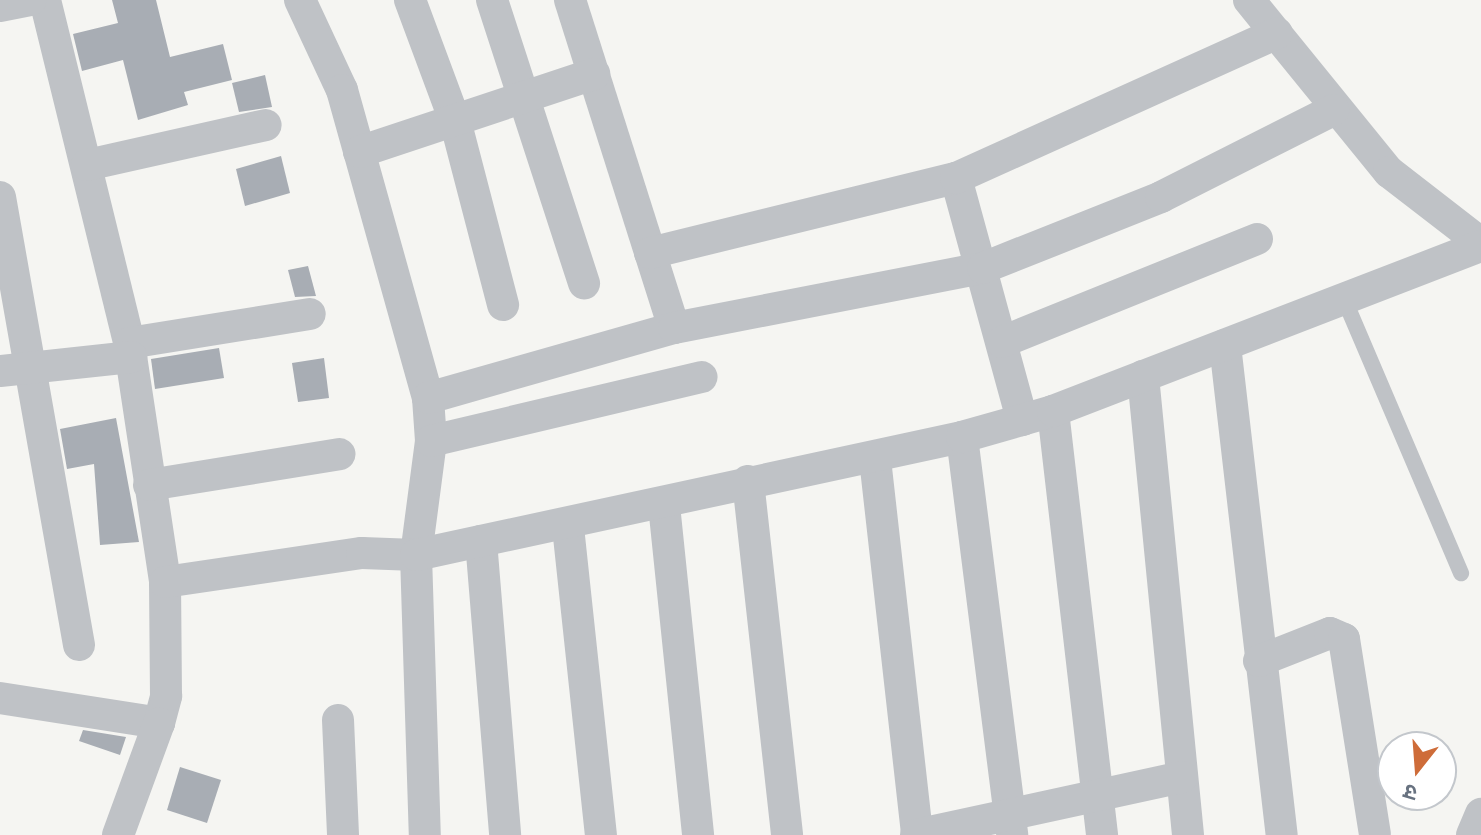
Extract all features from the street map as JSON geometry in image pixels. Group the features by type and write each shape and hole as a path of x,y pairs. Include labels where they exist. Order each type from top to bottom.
{"street":[{"path":"0,6 30,0"},
{"path":"45,0 130,350 165,582 166,696 118,835"},
{"path":"300,0 342,90 428,398 431,441 409,556 425,835"},
{"path":"410,0 456,124 503,305"},
{"path":"492,0 584,283"},
{"path":"570,0 674,328"},
{"path":"165,582 362,553 409,556 568,527 664,505 748,481 875,459 962,437 1053,411 1345,301 1481,244 1389,172 1333,110 1249,0"},
{"path":"650,253 956,178 1277,33"},
{"path":"359,152 526,102 594,74"},
{"path":"428,398 674,328 983,268 1161,197 1333,110"},
{"path":"87,165 266,125"},
{"path":"956,178 1022,420"},
{"path":"0,197 15,369 79,645"},
{"path":"1002,342 1257,239"},
{"path":"15,369 310,314"},
{"path":"1225,345 1249,509 1259,661 1282,835"},
{"path":"1143,376 1188,835"},
{"path":"431,441 702,377"},
{"path":"1053,411 1102,835"},
{"path":"962,437 1011,824"},
{"path":"149,485 340,454"},
{"path":"875,459 917,835 1011,824 1097,794 1182,777"},
{"path":"748,481 787,835"},
{"path":"664,505 698,835"},
{"path":"568,527 601,835"},
{"path":"481,541 505,835"},
{"path":"1259,661 1330,633 1344,639 1375,834"},
{"path":"0,698 159,723"},
{"path":"338,720 343,835"},
{"path":"1472,835 1481,814"}],"lane":[{"path":"1345,301 1461,573"}],"building":[{"path":"112,0 156,0 170,57 223,44 232,80 184,92 188,105 138,120 123,60 82,71 73,34 118,23"},
{"path":"265,75 272,107 239,112 232,83"},
{"path":"281,156 290,193 245,206 236,169"},
{"path":"308,266 316,296 295,297 288,270"},
{"path":"219,348 224,378 155,389 151,359"},
{"path":"324,358 329,398 298,402 292,363"},
{"path":"116,418 139,542 100,545 94,464 67,469 60,429"},
{"path":"83,730 126,737 120,755 79,741"},
{"path":"180,767 221,780 207,823 167,810"}]}
